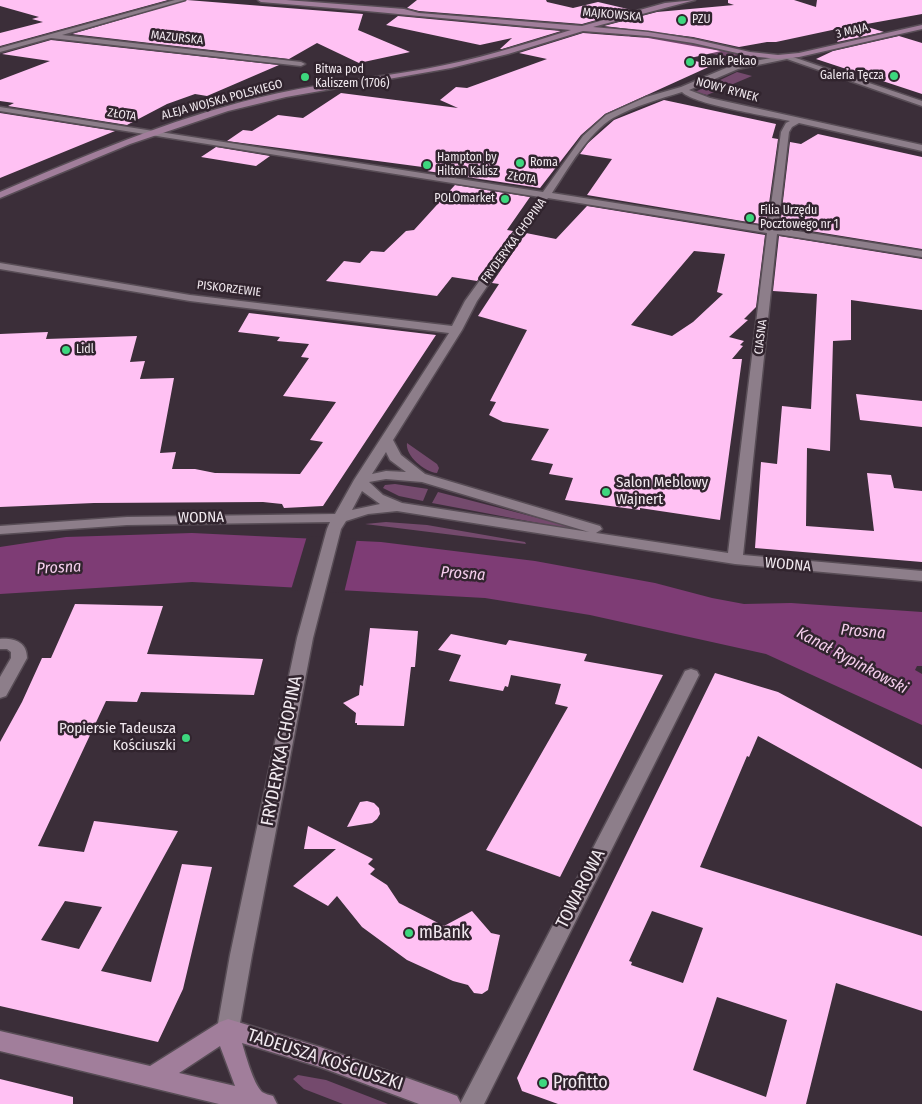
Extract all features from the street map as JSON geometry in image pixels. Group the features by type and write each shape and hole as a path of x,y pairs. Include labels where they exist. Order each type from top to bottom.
{"main road":[{"name":"MAJKOWSKA","path":"261,0 579,26 679,39 750,54 787,57"},
{"name":"ALEJA WOJSKA POLSKIEGO","path":"0,194 152,133 212,113 280,96 478,60 579,26 621,9 664,0"},
{"name":"ALEJA WOJSKA POLSKIEGO","path":"579,26 592,25 653,7 692,0"},
{"name":"MAJKOWSKA","path":"395,11 418,15 565,27 579,26"},
{"path":"620,16 619,19 622,22 636,28"},
{"name":"MAJKOWSKA","path":"592,25 636,28 701,38 787,57"},
{"name":"ALEJA WOJSKA POLSKIEGO","path":"0,185 137,130 191,112 293,87 452,60 490,51 565,27"},
{"name":"3 MAJA","path":"787,57 922,27"},
{"name":"TADEUSZA KOŚCIUSZKI","path":"228,1029 233,1054 241,1078 260,1103"},
{"name":"TADEUSZA KOŚCIUSZKI","path":"154,1077 228,1029 320,1056 449,1104"},
{"name":"TADEUSZA KOŚCIUSZKI","path":"0,1041 260,1103"}],"street":[{"path":"0,50 182,0"},
{"name":"MAZURSKA","path":"50,36 301,64"},
{"path":"750,54 754,59 752,64"},
{"path":"787,57 922,104"},
{"name":"NOWY RYNEK","path":"787,57 731,69 684,89 689,94 700,98 922,148"},
{"name":"FRYDERYKA CHOPINA","path":"228,1029 235,984 295,685 314,601 337,524 386,440 456,330 471,301 586,138 603,121 649,99 684,89"},
{"name":"ZŁOTA","path":"0,109 922,254"},
{"name":"CIASNA","path":"735,560 764,315 771,230 785,132 789,126 798,120"},
{"name":"PISKORZEWIE","path":"0,266 190,298 456,330"},
{"path":"386,440 395,457 411,471 423,478"},
{"path":"362,480 386,475 423,478"},
{"name":"WODNA","path":"423,478 654,546"},
{"name":"WODNA","path":"362,480 364,487 378,499 400,507 735,560 922,576"},
{"name":"WODNA","path":"0,530 69,522 138,519 337,524 367,510 400,507"},
{"path":"0,692 19,658 19,651 16,646 4,643"},
{"name":"TOWAROWA","path":"472,1104 691,675"}],"shaded area":[{"path":"611,32 686,42 739,55 726,60 722,59 726,57 633,35 629,37"},
{"path":"737,72 752,76 707,95 695,92"},
{"path":"407,443 437,464 439,468 437,473 427,470 412,458 407,448"},
{"path":"395,484 428,489 423,501 399,496 383,488 385,485"},
{"path":"438,492 573,527 576,529 432,503"},
{"path":"386,522 427,525 525,542 526,544 365,524"},
{"path":"298,1075 326,1080 388,1104 343,1104 304,1089 293,1079"}],"water":[{"path":"192,533 381,542 535,561 655,583 712,598 744,604 791,603 922,612 922,666 917,666 915,670 922,674 922,725 766,654 590,615 485,598 192,582 0,594 0,547 66,537"}],"pier":[{"path":"307,536 357,539 344,593 291,590"}],"building":[{"path":"0,0 168,0 0,46 0,33 43,22 32,19 39,17 0,6"},
{"path":"187,0 363,14 358,30 410,52 359,63 317,43 289,59 72,34"},
{"path":"417,0 546,0 547,2 573,8 598,2 632,10 582,24 419,11 407,8"},
{"path":"728,0 794,0 816,7 817,0 922,0 922,14 861,25 884,32 837,42 846,27 776,42 739,47 693,37 604,26 657,12 734,5 728,3"},
{"path":"398,16 561,31 500,49 512,38 480,45 386,25"},
{"path":"583,33 648,38 721,51 686,59 713,65 605,114 581,135 540,188 427,171 430,168 227,141 243,130 252,131 278,115 303,118 341,93 458,108 440,100 456,87 467,88 547,59 519,53"},
{"name":"Galeria Tęcza","path":"899,36 922,43 922,94 816,59 833,51"},
{"path":"51,40 279,65 207,96 195,94 167,104 127,125 8,106 14,103 0,101 0,80 50,61 2,54"},
{"path":"664,100 776,124 772,138 778,139 766,225 587,195 612,159 580,154 588,143 614,120"},
{"path":"0,113 115,131 0,178"},
{"path":"818,134 922,157 922,249 780,226 790,142 801,144"},
{"path":"216,147 270,156 256,166 201,157"},
{"path":"455,185 530,197 507,230 513,231 477,281 452,277 437,296 326,281 344,261 360,263 371,251 384,252 406,231 414,230"},
{"path":"587,206 765,235 756,307 744,319 748,320 729,337 744,341 740,345 743,346 732,359 742,359 720,520 640,508 640,510 565,500 573,478 549,474 553,464 531,460 549,429 503,422 489,415 496,402 490,401 527,330 478,316 499,284 492,283 526,233 556,239","holes":["694,251 725,254 717,292 723,294 693,322 672,336 631,325"]},
{"path":"779,236 922,259 922,310 851,300 851,340 833,341 830,451 807,448 806,526 874,531 867,473 891,475 894,488 922,491 922,562 755,548 761,462 777,464 782,406 811,409 817,294 773,291"},
{"path":"249,313 436,335 323,506 284,508 282,504 263,502 94,503 0,507 0,334 48,332 46,339 137,336 130,362 145,361 140,379 174,378 160,453 176,452 172,469 195,469 215,473 300,474 323,442 310,440 336,402 283,396 309,358 301,357 309,344 277,341 280,337 238,332"},
{"path":"856,394 922,401 922,427 860,420"},
{"path":"75,604 163,606 147,654 263,659 254,695 141,692 137,702 106,701 38,846 84,852 94,821 178,831 101,971 151,982 182,864 212,867 183,989 158,1042 0,1006 0,742 22,702 42,658 51,658","holes":["65,901 102,907 79,949 41,940"]},
{"path":"370,628 418,631 415,667 411,667 404,726 357,725 355,723 356,713 343,703 359,695 360,685 363,686"},
{"path":"451,634 506,645 509,640 587,654 584,661 663,675 560,877 486,850 568,707 555,704 561,684 511,675 508,687 505,686 503,691 449,681 461,655 438,650"},
{"path":"715,673 778,692 922,769 922,827 758,736 749,757 747,756 700,867 922,936 922,1011 836,983 806,1104 558,1104 522,1091 517,1078","holes":["652,911 703,928 683,983 631,965 632,962 629,961","717,997 787,1020 766,1097 693,1070"]},
{"path":"360,802 374,803 379,808 380,814 377,819 372,823 347,827"},
{"path":"308,826 373,859 368,864 375,869 370,874 387,885 399,903 444,926 472,911 491,933 500,935 488,990 482,994 474,993 468,985 453,981 407,960 362,927 337,896 328,906 293,886 336,849 304,849"},
{"path":"0,1079 73,1097 73,1104 0,1104"}],"place":[{"name":"PZU","path":"682,20"},
{"name":"Bank Pekao","path":"690,62"},
{"name":"Galeria Tęcza","path":"894,76"},
{"name":"Bitwa pod Kaliszem (1706)","path":"305,77"},
{"name":"Roma","path":"520,163"},
{"name":"Hampton by Hilton Kalisz","path":"427,165"},
{"name":"POLOmarket","path":"505,199"},
{"name":"Filia Urzędu Pocztowego nr 1","path":"750,218"},
{"name":"Lidl","path":"66,350"},
{"name":"Salon Meblowy Wajnert","path":"606,492"},
{"name":"Popiersie Tadeusza Kościuszki","path":"186,738"},
{"name":"mBank","path":"409,933"},
{"name":"Profitto","path":"543,1083"}],"water label":[{"name":"Prosna","path":"59,568"},
{"name":"Prosna","path":"463,574"},
{"name":"Prosna","path":"863,632"},
{"name":"Kanał Rypinkowski","path":"852,661"}]}
